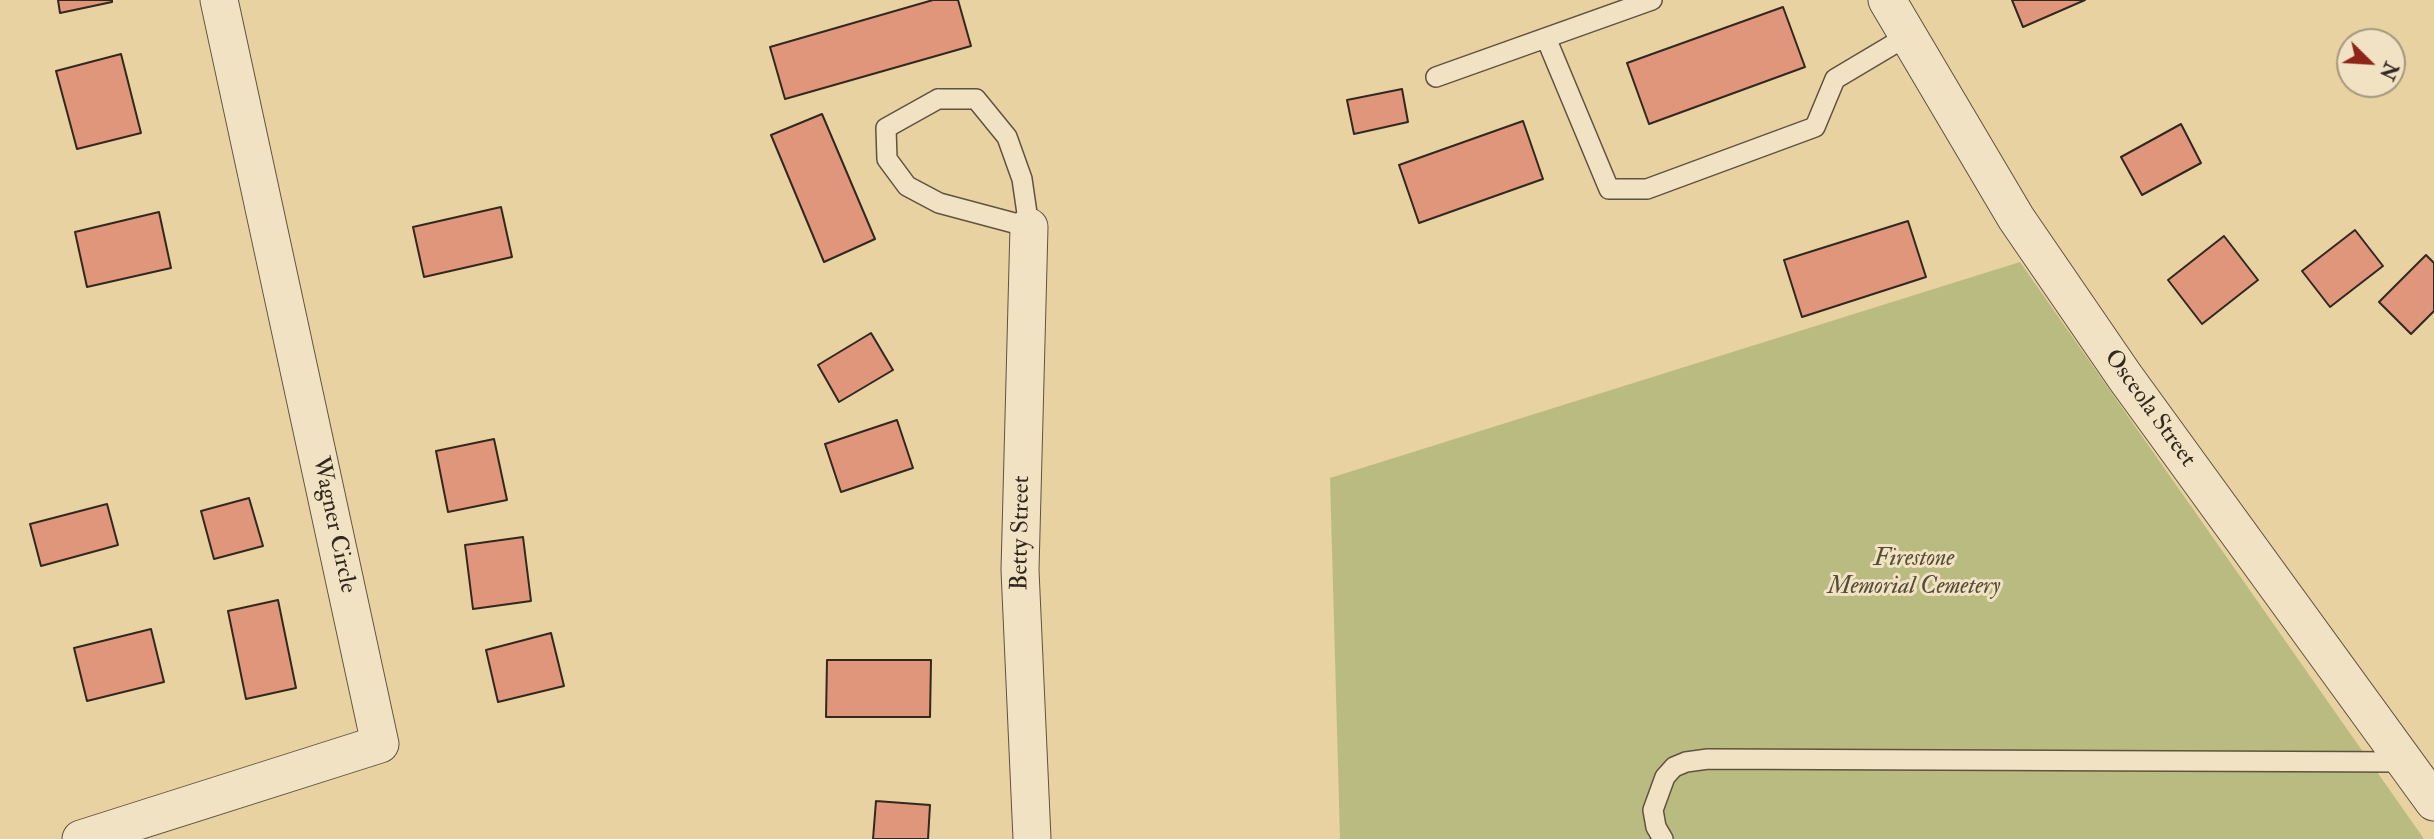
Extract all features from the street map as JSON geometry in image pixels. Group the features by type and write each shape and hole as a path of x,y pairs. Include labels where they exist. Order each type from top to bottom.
{"street":[{"name":"Wagner Circle","path":"81,839 380,744 219,0"},
{"name":"Osceola Street","path":"1888,0 2016,218 2125,377 2434,802"},
{"name":"Betty Street","path":"1029,227 1020,570 1032,839"}],"lane":[{"path":"1436,77 1651,0"},
{"path":"1546,38 1609,189 1647,189 1815,127 1835,79 1909,35"},
{"path":"939,99 976,99 1007,137 1022,179 1029,227 939,203 907,186 887,159 886,128 939,99"},
{"path":"1663,839 1656,827 1653,810 1665,777 1674,767 1708,758 2404,762"}],"green space":[{"name":"Firestone Memorial Cemetery","path":"2020,262 2424,839 1340,839 1330,478"}],"building":[{"path":"58,0 112,0 112,2 60,13"},
{"path":"933,0 958,0 971,46 785,99 770,47"},
{"path":"2012,0 2085,0 2023,27"},
{"path":"1783,7 1805,67 1649,124 1627,63"},
{"path":"121,54 141,133 77,149 56,71"},
{"path":"1402,89 1408,122 1354,134 1347,100"},
{"path":"822,114 875,239 824,262 771,135"},
{"path":"1523,121 1543,179 1419,223 1399,165"},
{"path":"2181,124 2201,163 2142,195 2121,157"},
{"path":"501,207 512,257 424,277 413,227"},
{"path":"159,212 171,268 87,287 75,232"},
{"path":"1908,221 1926,277 1802,317 1784,260"},
{"path":"2355,230 2383,266 2330,307 2302,271"},
{"path":"2224,236 2258,280 2202,324 2168,280"},
{"path":"2426,255 2434,263 2434,311 2411,334 2379,302"},
{"path":"871,333 893,370 839,402 818,365"},
{"path":"897,420 913,468 841,492 825,444"},
{"path":"494,439 507,500 448,512 436,451"},
{"path":"249,498 263,546 214,559 201,511"},
{"path":"107,504 118,545 41,566 30,524"},
{"path":"523,537 531,601 473,609 465,545"},
{"path":"278,600 296,688 246,699 228,611"},
{"path":"151,629 164,682 87,701 74,648"},
{"path":"551,633 564,686 498,702 486,650"},
{"path":"827,660 931,660 930,717 826,717"},
{"path":"876,801 930,805 928,839 873,839"}]}
